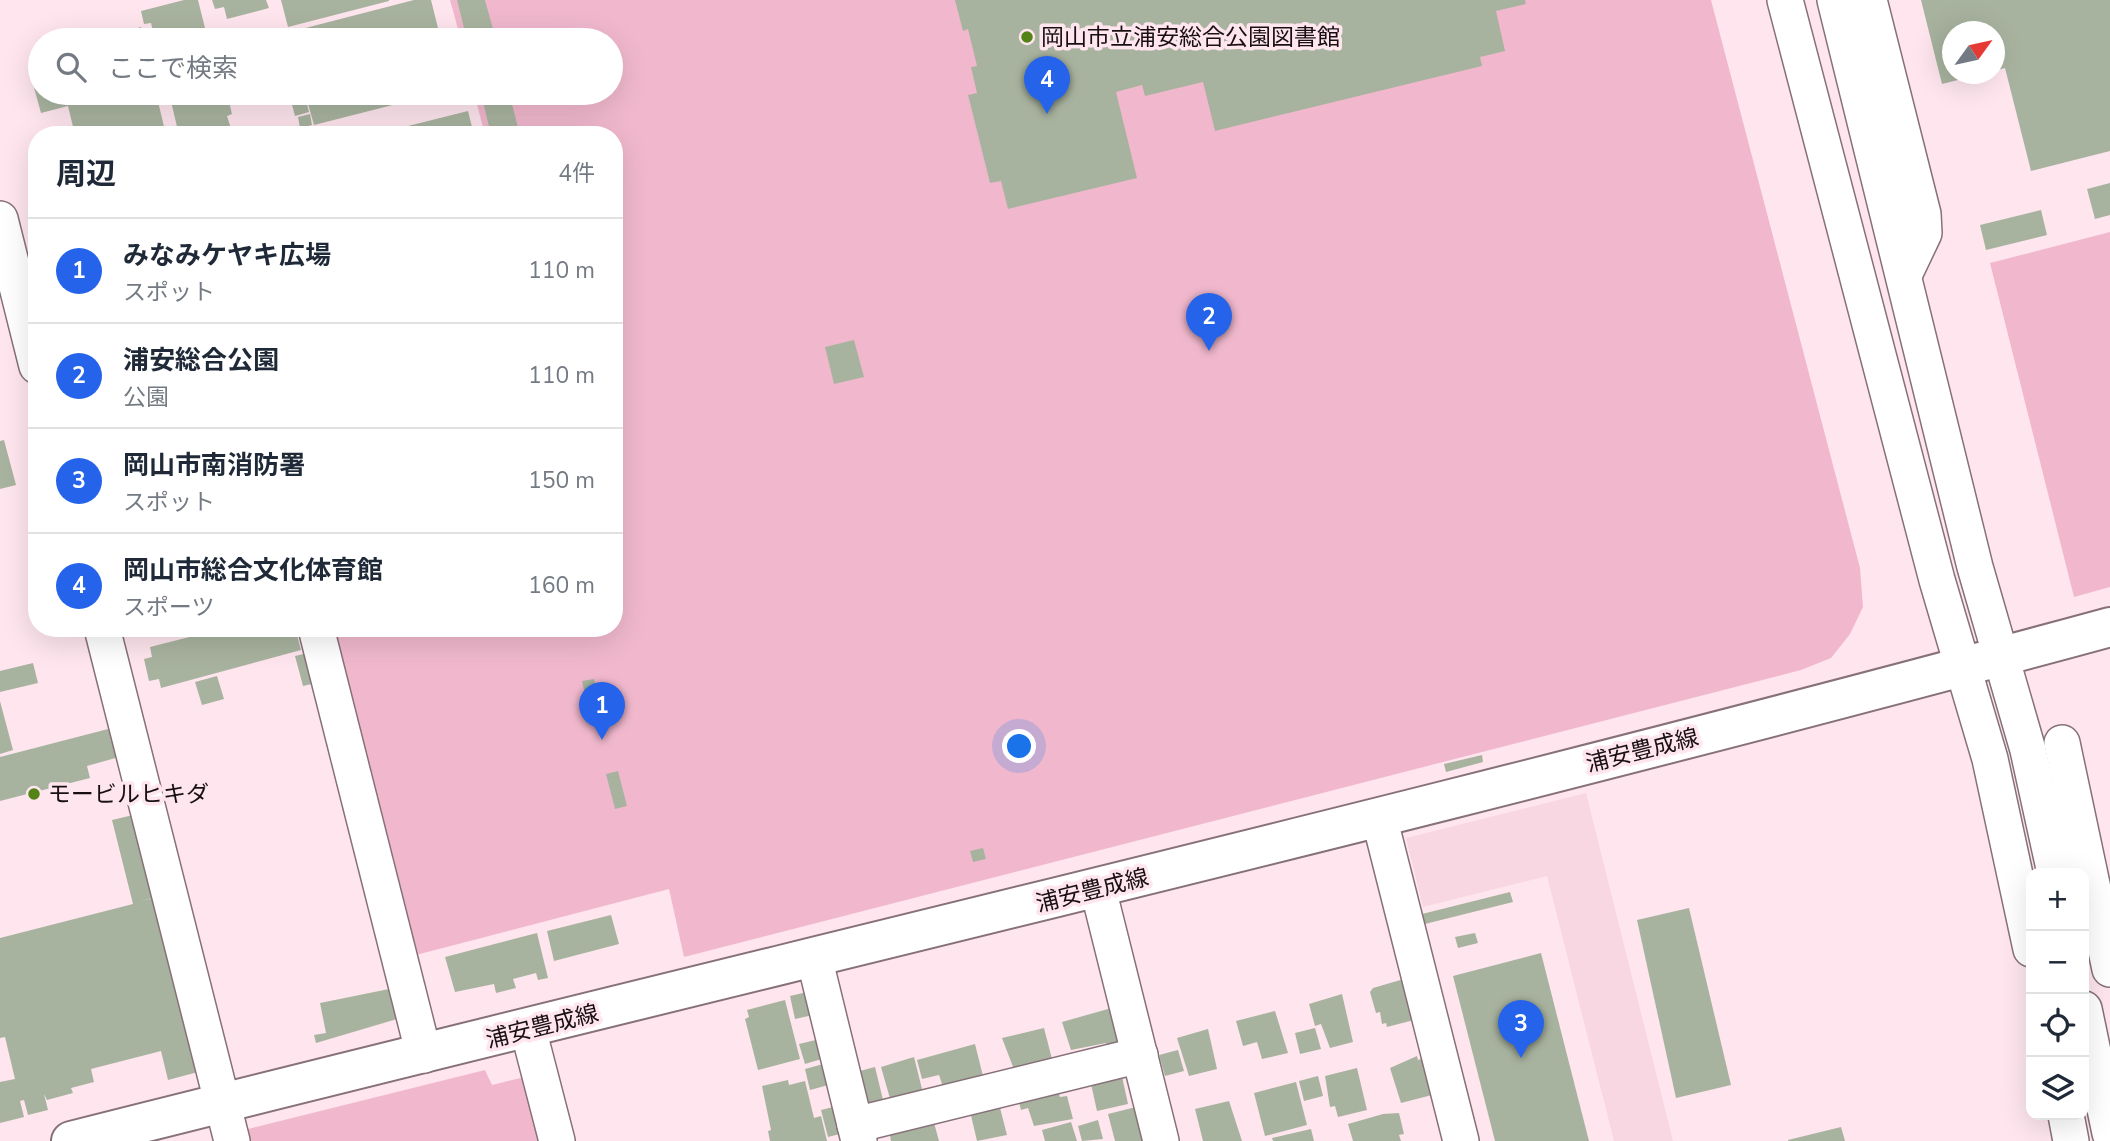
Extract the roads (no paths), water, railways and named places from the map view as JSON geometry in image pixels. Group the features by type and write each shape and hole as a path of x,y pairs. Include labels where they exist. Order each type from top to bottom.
{"main road":[{"name":"浦安豊成線","path":"71,1141 1098,889 1963,668 2110,627"}],"street":[{"path":"1785,0 1963,668 1990,759 2027,931"},
{"path":"1835,0 1975,567 2028,750 2063,857 2110,969"},
{"path":"1869,0 1923,214 1924,233 1904,275"},
{"path":"0,219 28,330"},
{"path":"104,637 220,1103 232,1141"},
{"path":"318,637 424,1055"},
{"path":"2062,743 2063,857"},
{"path":"1379,817 1461,1141"},
{"path":"1098,889 1161,1141"},
{"path":"814,957 857,1133 1140,1055"},
{"path":"528,1030 557,1141"},
{"path":"2089,1033 2110,1133"},
{"path":"2067,1120 2071,1141"}],"place":[{"name":"岡山市立浦安総合公園図書館","path":"1027,37"},
{"name":"岡山市総合文化体育館","path":"1047,114"},
{"name":"浦安総合公園","path":"1209,351"},
{"name":"みなみケヤキ広場","path":"602,740"},
{"name":"モービルヒキダ","path":"34,794"},
{"name":"岡山市南消防署","path":"1521,1058"}]}
